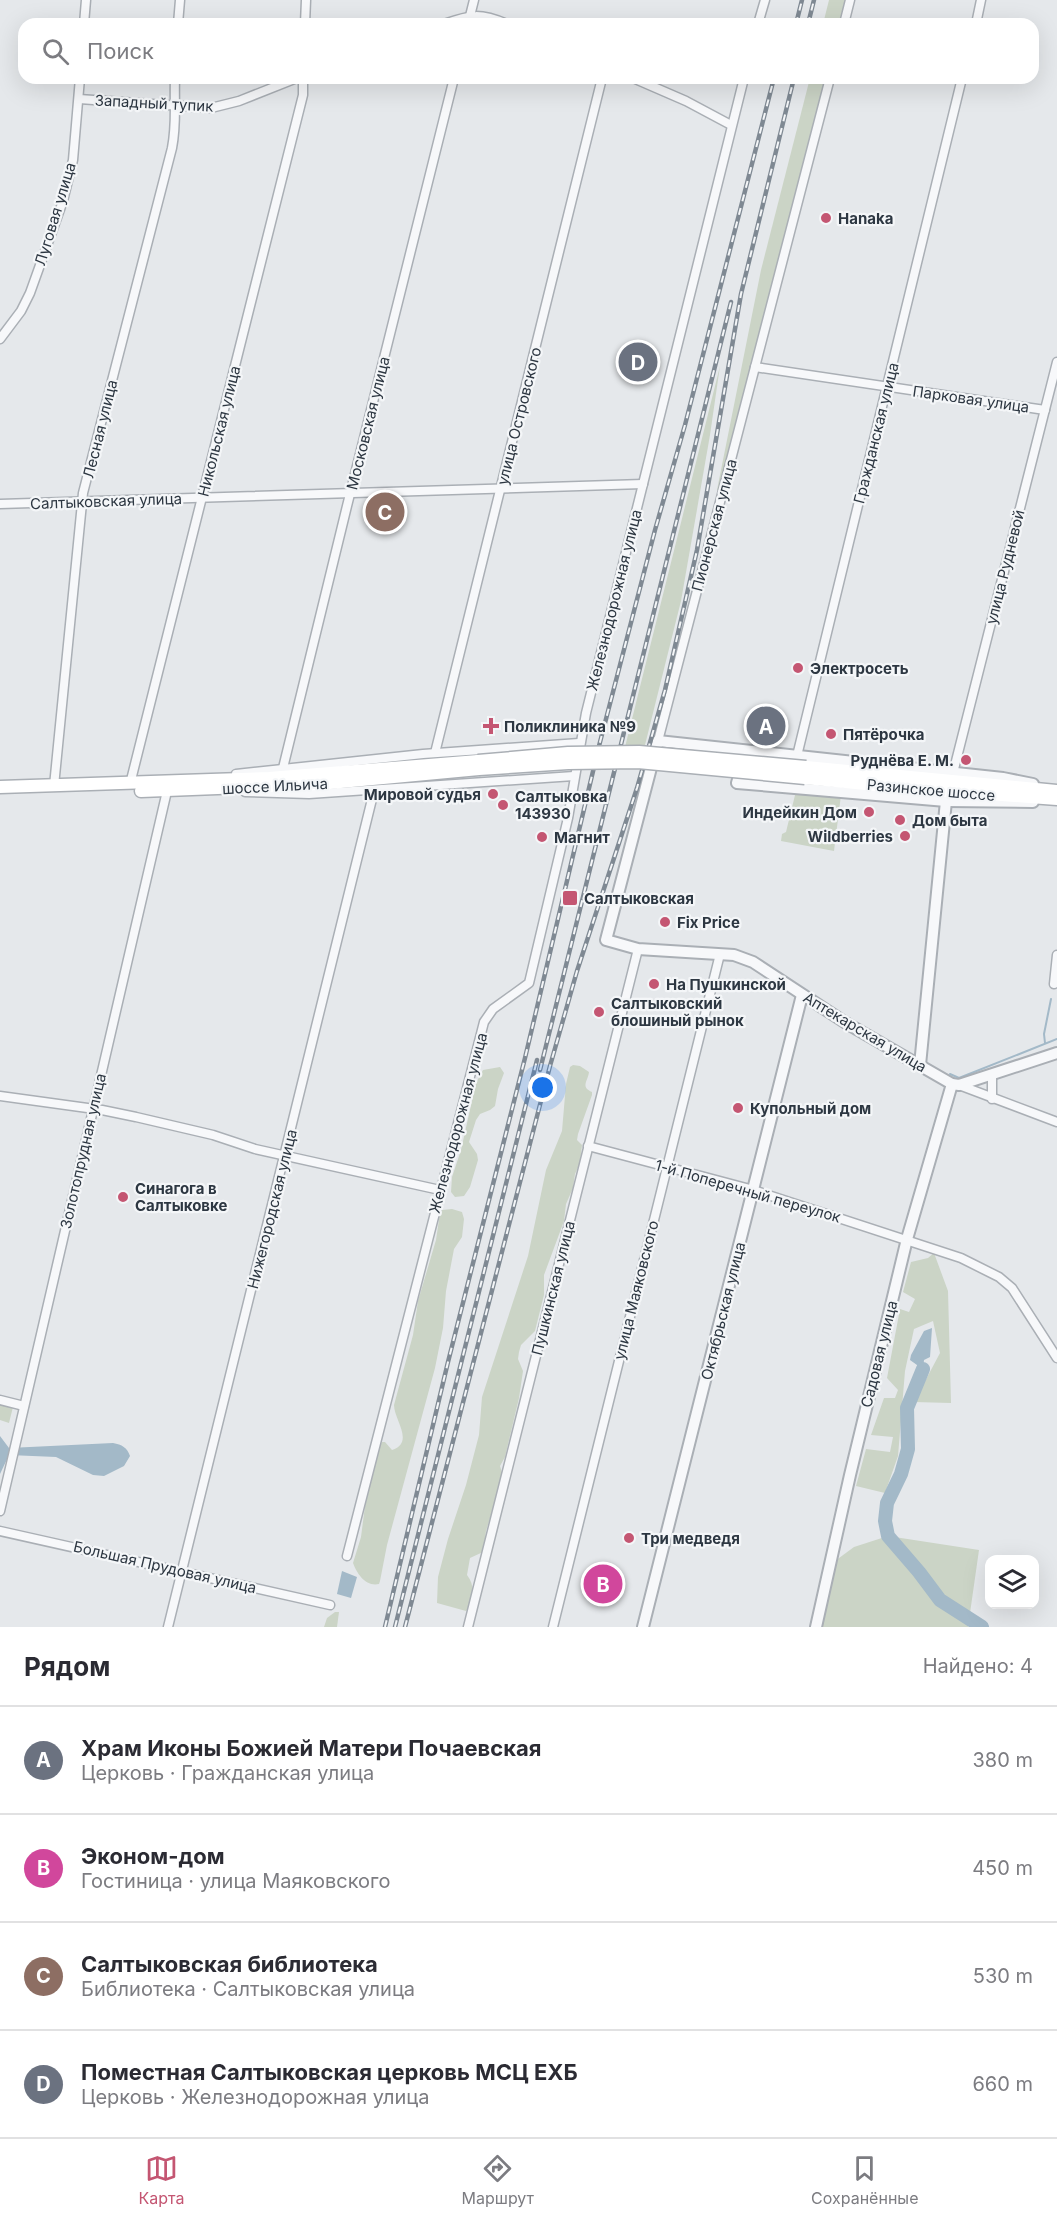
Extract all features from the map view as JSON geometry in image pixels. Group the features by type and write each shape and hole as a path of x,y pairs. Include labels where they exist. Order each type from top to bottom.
{"main road":[{"name":"Разинское шоссе","path":"478,765 638,762 805,772 917,789 1057,795"},
{"name":"шоссе Ильича","path":"71,786 114,791 167,791 186,784 207,789 319,784 478,765"},
{"name":"шоссе Ильича","path":"0,787 186,784 478,765"}],"street":[{"path":"84,18 86,0"},
{"path":"178,18 180,0"},
{"path":"305,18 306,0"},
{"path":"470,18 474,0"},
{"path":"760,18 765,0"},
{"path":"846,18 850,0"},
{"path":"977,18 981,0"},
{"name":"Луговая улица","path":"0,339 21,311 30,293 63,201 73,160 80,84"},
{"name":"Лесная улица","path":"54,786 82,501 172,148 176,122 175,84"},
{"name":"Западный тупик","path":"79,99 204,108 218,107 281,84"},
{"name":"Никольская улица","path":"130,784 303,95 303,84"},
{"name":"Московская улица","path":"284,768 452,84"},
{"name":"улица Островского","path":"435,753 601,84"},
{"path":"647,84 686,101 731,125"},
{"name":"Железнодорожная улица","path":"347,1556 484,1022 493,1009 529,983 568,818 579,742 742,84"},
{"name":"Пионерская улица","path":"638,949 606,940 828,84"},
{"name":"Гражданская улица","path":"790,788 961,84"},
{"name":"улица Рудневой","path":"953,773 1057,362"},
{"name":"Парковая улица","path":"755,367 1045,410"},
{"name":"Салтыковская улица","path":"0,504 643,484"},
{"path":"658,741 1003,778 1029,783 1057,795"},
{"path":"186,784 284,768 579,742"},
{"path":"538,745 550,751 554,759 550,772 541,778"},
{"path":"654,758 678,757 713,747"},
{"path":"746,751 737,783 946,801 1027,802 1057,795"},
{"path":"207,789 297,794 374,791 574,776"},
{"name":"Золотопрудная улица","path":"0,1511 167,791"},
{"name":"Нижегородская улица","path":"168,1627 286,1156 374,791"},
{"path":"920,1065 946,801"},
{"name":"Аптекарская улица","path":"638,949 734,955 753,962 846,1023 956,1085 1057,1122"},
{"name":"Пушкинская улица","path":"472,1626 638,949"},
{"name":"улица Маяковского","path":"553,1627 720,954"},
{"path":"1054,984 1057,956"},
{"name":"Октябрьская улица","path":"643,1627 802,995"},
{"path":"956,1085 1057,1053"},
{"path":"992,1074 992,1099"},
{"name":"Садовая улица","path":"816,1627 849,1475 907,1239 956,1085"},
{"path":"0,1096 93,1109 213,1135 286,1156 440,1190"},
{"name":"1-й Поперечный переулок","path":"588,1146 753,1190 961,1258 999,1277 1012,1288 1057,1358"},
{"path":"0,1400 24,1406"},
{"name":"Большая Прудовая улица","path":"0,1531 330,1605"}],"green space":[{"path":"829,0 845,0 840,18 824,18"},
{"path":"808,84 823,84 720,491 717,490 761,270"},
{"path":"720,366 681,601 645,745 625,747"},
{"path":"796,791 841,795 834,851 781,841 782,834 786,832"},
{"path":"580,1066 589,1072 586,1088 592,1092 578,1134 577,1140 582,1145 580,1163 566,1204 564,1221 544,1275 544,1295 535,1331 521,1345 519,1352 518,1359 523,1371 519,1398 505,1457 500,1466 503,1476 486,1531 483,1552 470,1558 467,1575 472,1586 472,1594 470,1607 466,1611 437,1603 438,1577 479,1435 482,1397 528,1256 546,1170 562,1131 566,1084 570,1067"},
{"path":"500,1067 504,1073 495,1106 480,1114 469,1142 478,1160 470,1187 464,1196 455,1197 451,1192 452,1177 461,1150 476,1083 483,1070"},
{"path":"452,1209 462,1212 464,1219 462,1237 454,1249 435,1368 387,1545 380,1581 379,1584 370,1584 360,1575 353,1563 361,1537 365,1506 382,1442 385,1442 392,1450 402,1442 402,1430 394,1405 413,1335 418,1301 436,1240 440,1213 442,1210"},
{"path":"934,1253 948,1291 951,1403 914,1402 940,1353 933,1321 914,1329 905,1371 898,1456 885,1493 856,1486 866,1449 890,1452 893,1437 871,1435 884,1398 895,1398 898,1390 887,1378 900,1309 909,1312 915,1299 903,1292 911,1262 928,1258"},
{"path":"0,1404 13,1407 9,1423 0,1420"},
{"path":"888,1536 979,1550 968,1627 820,1627 835,1561 854,1547"},
{"path":"339,1612 337,1627 324,1627 327,1618"}],"water":[{"path":"932,1328 930,1357 924,1360 923,1369 917,1371 917,1365 910,1360 911,1355 924,1331"},
{"path":"0,1436 9,1448 113,1443 124,1447 130,1456 124,1466 104,1476 93,1475 56,1457 9,1455 0,1474"},
{"path":"342,1571 357,1577 351,1598 337,1594"}],"waterway":[{"path":"1045,1043 1044,1034 1051,999"},
{"path":"950,1074 959,1078 1057,1039"},
{"path":"923,1369 907,1408 908,1449 901,1474 887,1503 885,1521 888,1536 940,1600 982,1627"}],"railway":[{"path":"798,18 802,0"},
{"path":"810,18 814,0"},
{"path":"385,1627 599,746 655,530 685,425 772,84"},
{"path":"405,1627 550,1066 577,971 637,788 665,690 697,550 741,294 793,84"},
{"path":"540,1070 731,302"},
{"path":"395,1627 537,1060"}],"place":[{"name":"Hanaka","path":"826,218"},
{"name":"Поместная Салтыковская церковь МСЦ ЕХБ","path":"638,362"},
{"name":"Салтыковская библиотека","path":"385,512"},
{"name":"Электросеть","path":"798,668"},
{"name":"Поликлиника №9","path":"491,726"},
{"name":"Храм Иконы Божией Матери Почаевская","path":"766,726"},
{"name":"Пятёрочка","path":"831,734"},
{"name":"Руднёва Е. М.","path":"966,760"},
{"name":"Мировой судья","path":"493,794"},
{"name":"Салтыковка 143930","path":"503,805"},
{"name":"Индейкин Дом","path":"869,812"},
{"name":"Дом быта","path":"900,820"},
{"name":"Wildberries","path":"905,836"},
{"name":"Магнит","path":"542,837"},
{"name":"Салтыковская","path":"570,898"},
{"name":"Fix Price","path":"665,922"},
{"name":"На Пушкинской","path":"654,984"},
{"name":"Салтыковский блошиный рынок","path":"599,1012"},
{"name":"Купольный дом","path":"738,1108"},
{"name":"Синагога в Салтыковке","path":"123,1197"},
{"name":"Три медведя","path":"629,1538"},
{"name":"Эконом-дом","path":"603,1584"}]}
